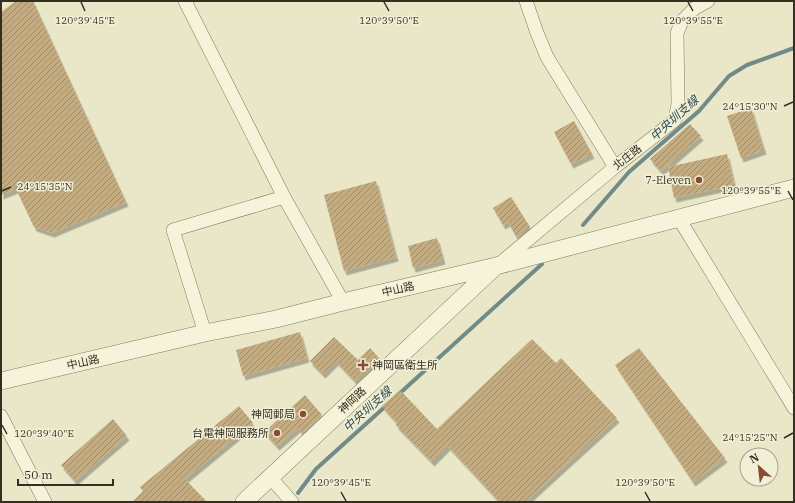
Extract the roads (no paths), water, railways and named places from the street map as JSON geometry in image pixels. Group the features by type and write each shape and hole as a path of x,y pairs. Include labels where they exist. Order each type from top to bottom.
{"street":[{"path":"185,1 284,197 343,302"},
{"path":"526,1 546,57 615,167"},
{"name":"北庄路","path":"496,266 615,167 675,120 678,104 677,33 682,21 695,8 708,1"},
{"name":"中山路","path":"1,381 205,333 276,319 496,266 794,188"},
{"path":"205,333 173,230 284,197"},
{"path":"678,218 794,408"},
{"name":"神岡路","path":"244,502 270,476 496,266"},
{"path":"1,416 45,502"},
{"path":"270,476 292,502"}],"waterway":[{"name":"中央圳支線","path":"583,225 629,172 699,111 729,76 747,65 794,48"},
{"name":"中央圳支線","path":"399,394 542,264"},
{"name":"中央圳支線","path":"298,493 316,469 388,404"}],"place":[{"name":"7-Eleven","path":"699,180"},
{"name":"神岡區衛生所","path":"363,365"},
{"name":"神岡郵局","path":"303,414"},
{"name":"台電神岡服務所","path":"277,433"}]}
